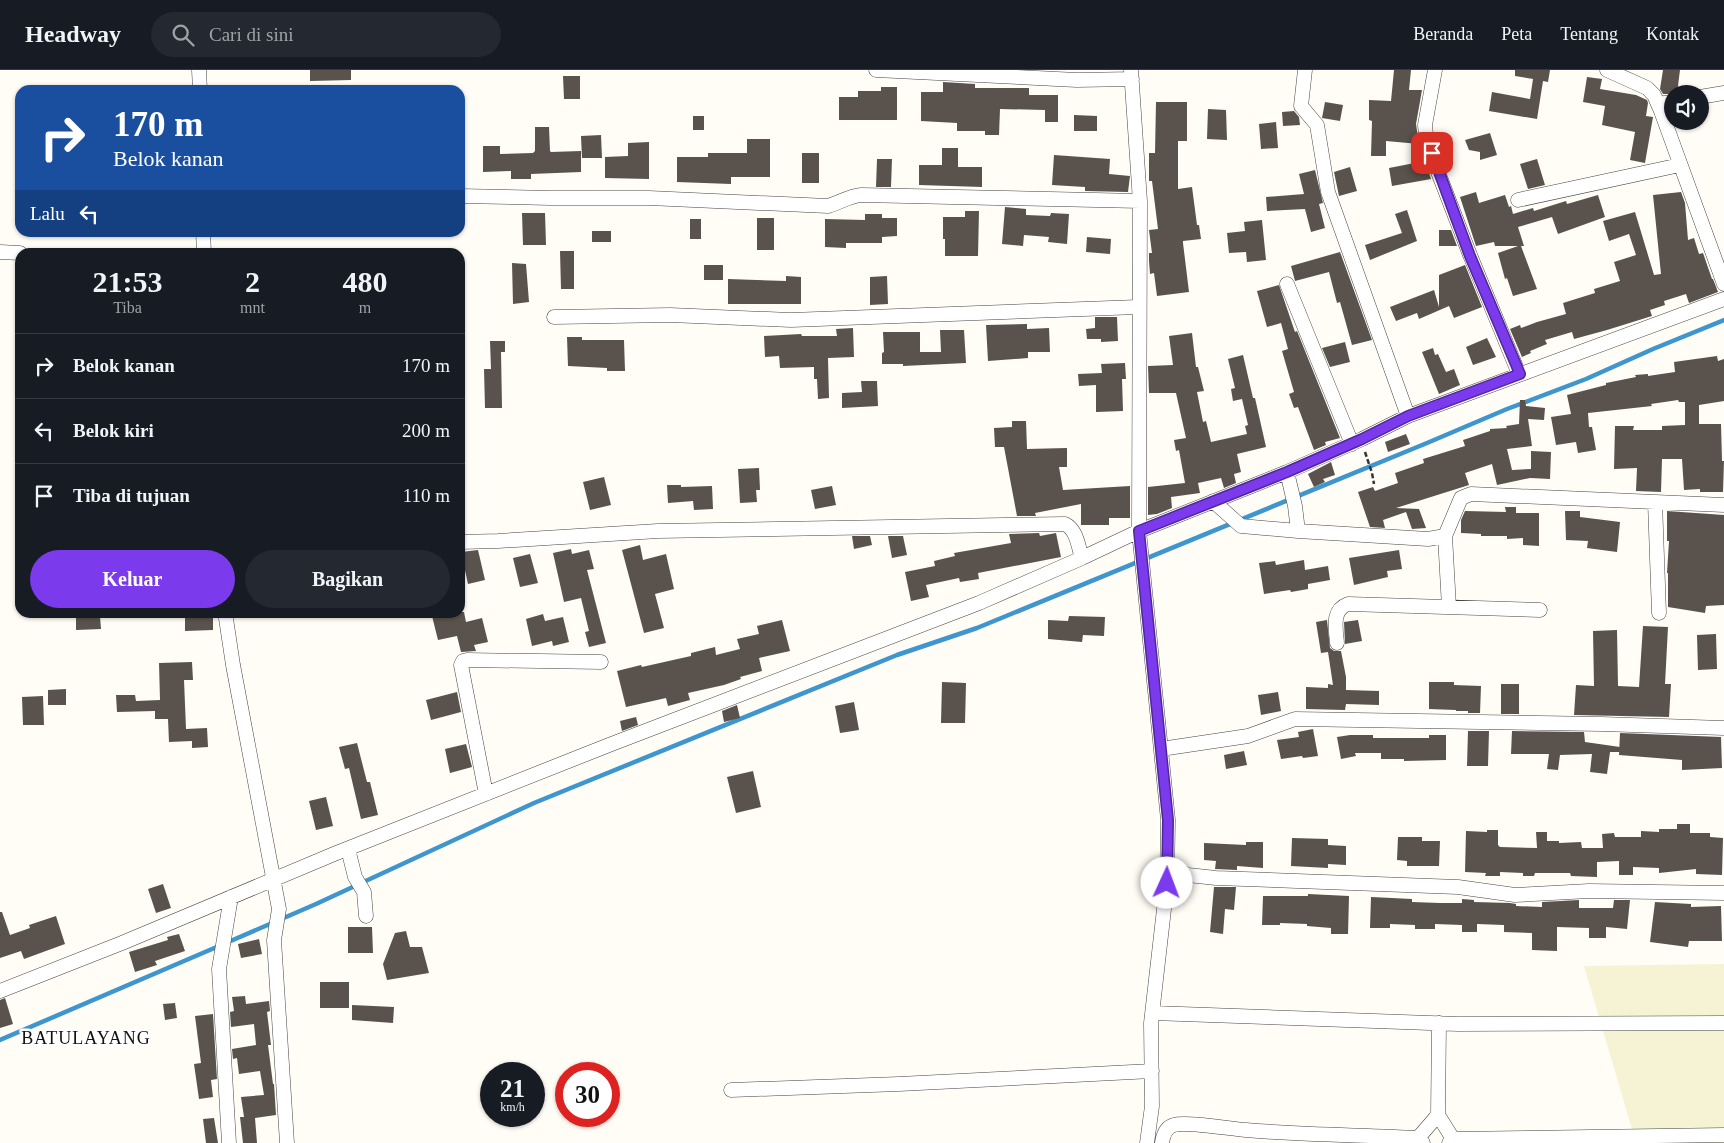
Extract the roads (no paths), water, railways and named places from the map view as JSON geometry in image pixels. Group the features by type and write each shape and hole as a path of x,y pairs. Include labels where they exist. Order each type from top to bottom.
{"street":[{"path":"199,70 200,85"},
{"path":"876,70 1077,80 1131,75 1140,200 1138,307 1139,531 1168,820 1168,866 1151,1023 1152,1106 1147,1143"},
{"path":"1305,70 1301,106 1317,125 1328,192 1408,416"},
{"path":"1435,70 1425,125 1426,135 1470,256 1520,374"},
{"path":"1607,70 1647,88 1654,95 1724,284"},
{"path":"1709,96 1724,93"},
{"path":"1658,104 1664,103"},
{"path":"1518,200 1680,165"},
{"path":"465,196 649,198 828,206 861,195 1140,200"},
{"path":"0,252 15,253"},
{"path":"1288,284 1352,444"},
{"path":"0,991 486,794 716,703 979,603 1139,531 1352,444 1408,416 1724,299"},
{"path":"554,317 670,314 791,320 1138,307"},
{"path":"1287,472 1298,532"},
{"path":"1449,607 1445,536 1461,498 1471,494 1724,505"},
{"path":"1213,501 1236,522 1298,532 1428,539 1445,536"},
{"path":"1655,502 1659,613"},
{"path":"465,542 658,532 1065,524 1071,527 1074,532 1082,558"},
{"path":"1337,644 1336,615 1345,605 1540,610"},
{"path":"226,618 279,909 274,940 287,1143"},
{"path":"486,794 461,665 463,661 601,662"},
{"path":"1161,749 1248,736 1295,719 1724,728"},
{"path":"348,849 355,877 364,892 366,916"},
{"path":"1168,866 1188,876 1458,887 1515,895 1589,892 1724,893"},
{"path":"229,1143 219,969 231,897"},
{"path":"1153,1013 1439,1023 1724,1023"},
{"path":"1439,1023 1438,1115 1451,1141 1724,1135"},
{"path":"731,1090 899,1084 1152,1071"},
{"path":"1162,1143 1169,1127 1174,1124 1420,1140 1438,1115"}],"waterway":[{"path":"226,943 316,904 534,803 897,655 977,628 1507,409 1586,379 1724,320"},
{"path":"0,1040 219,946"}],"district":[{"name":"BATULAYANG","path":"86,1038"}]}
